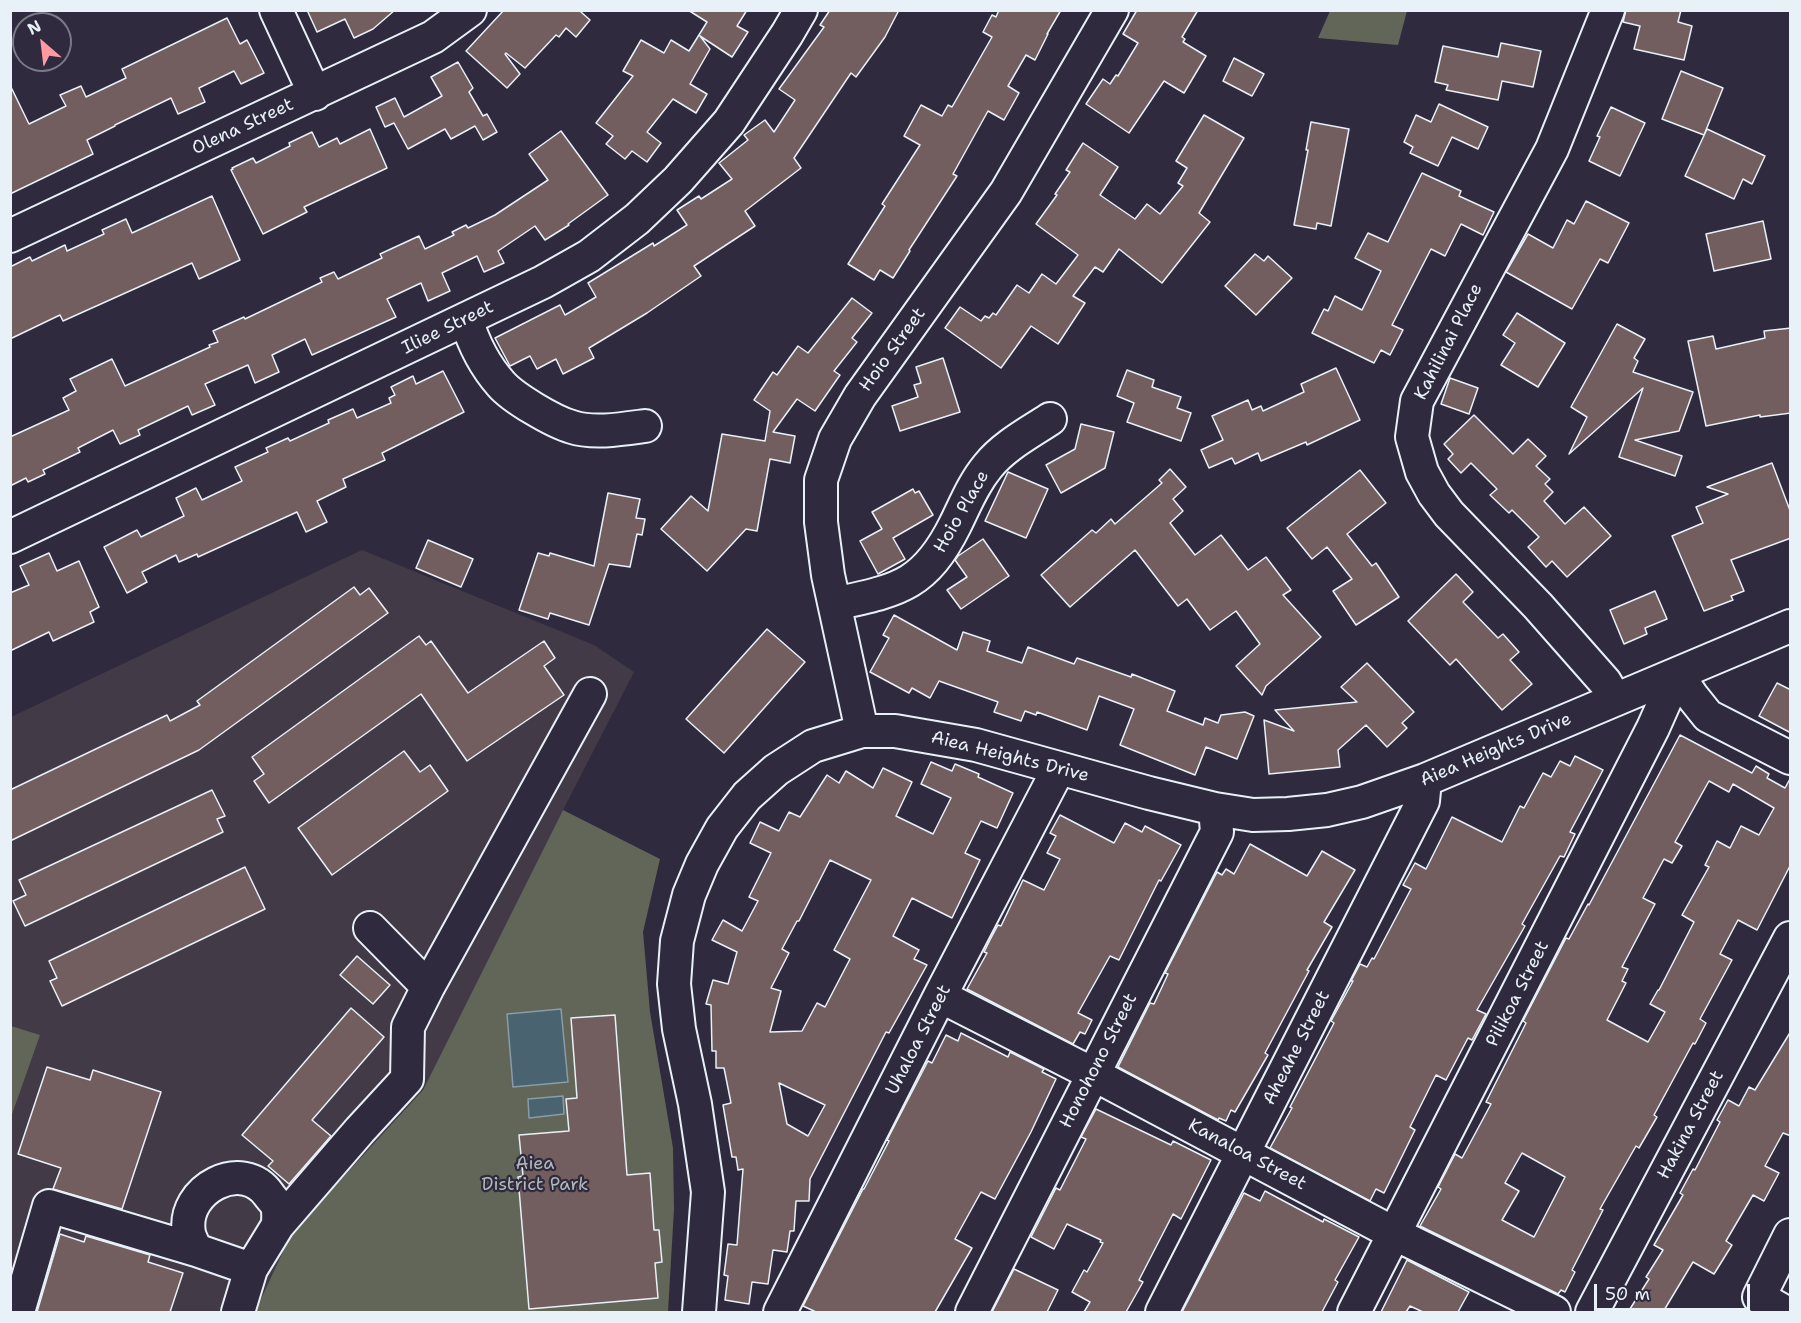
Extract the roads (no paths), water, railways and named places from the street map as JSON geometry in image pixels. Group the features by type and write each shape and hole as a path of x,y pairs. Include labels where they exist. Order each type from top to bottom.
{"street":[{"path":"276,10 315,94"},
{"name":"Olena Street","path":"10,236 433,37 470,10"},
{"name":"Iliee Street","path":"10,537 543,282 589,256 637,219 678,180 729,122 801,10"},
{"name":"Hoio Street","path":"862,731 828,575 821,522 821,480 835,439 860,396 1006,192 1112,10"},
{"name":"Kahilinai Place","path":"1608,10 1552,149 1417,400 1412,437 1422,472 1434,494 1449,514 1538,606 1605,682 1615,699"},
{"path":"466,319 473,341 501,386 534,410 572,428 608,430 645,426"},
{"name":"Hoio Place","path":"835,604 882,594 904,585 920,574 935,558 953,528 975,482 990,463 1007,448 1050,419"},
{"name":"Aiea Heights Drive","path":"699,1312 708,1192 695,1104 679,1029 675,984 677,941 689,895 702,864 722,828 747,796 776,770 813,746 862,731 894,731 948,739 996,750 1215,809 1253,814 1288,814 1327,810 1362,802 1425,780 1791,626"},
{"path":"1677,674 1708,716 1791,758"},
{"name":"Pilikoa Street","path":"1354,1312 1653,728 1677,674"},
{"path":"238,1312 251,1269 278,1225 407,1079 408,1027 590,694"},
{"name":"Uhaloa Street","path":"781,1312 940,996 1059,768"},
{"name":"Aheahe Street","path":"1162,1312 1423,801 1425,780"},
{"name":"Honohono Street","path":"972,1312 1217,832 1215,809"},
{"path":"370,928 428,987"},
{"name":"Hakina Street","path":"1592,1312 1791,938"},
{"name":"Kanaloa Street","path":"940,996 1395,1234 1554,1312"},
{"path":"196,1250 189,1232 190,1216 197,1197 210,1186 225,1179 245,1179 263,1186 277,1206 278,1225"},
{"path":"18,1312 49,1206 251,1269"},
{"path":"1772,1304 1791,1234"}],"water":[{"path":"561,1009 568,1082 513,1087 507,1014"},
{"path":"563,1096 564,1114 529,1118 528,1099"}],"park label":[{"name":"Aiea District Park","path":"535,1174"}]}
